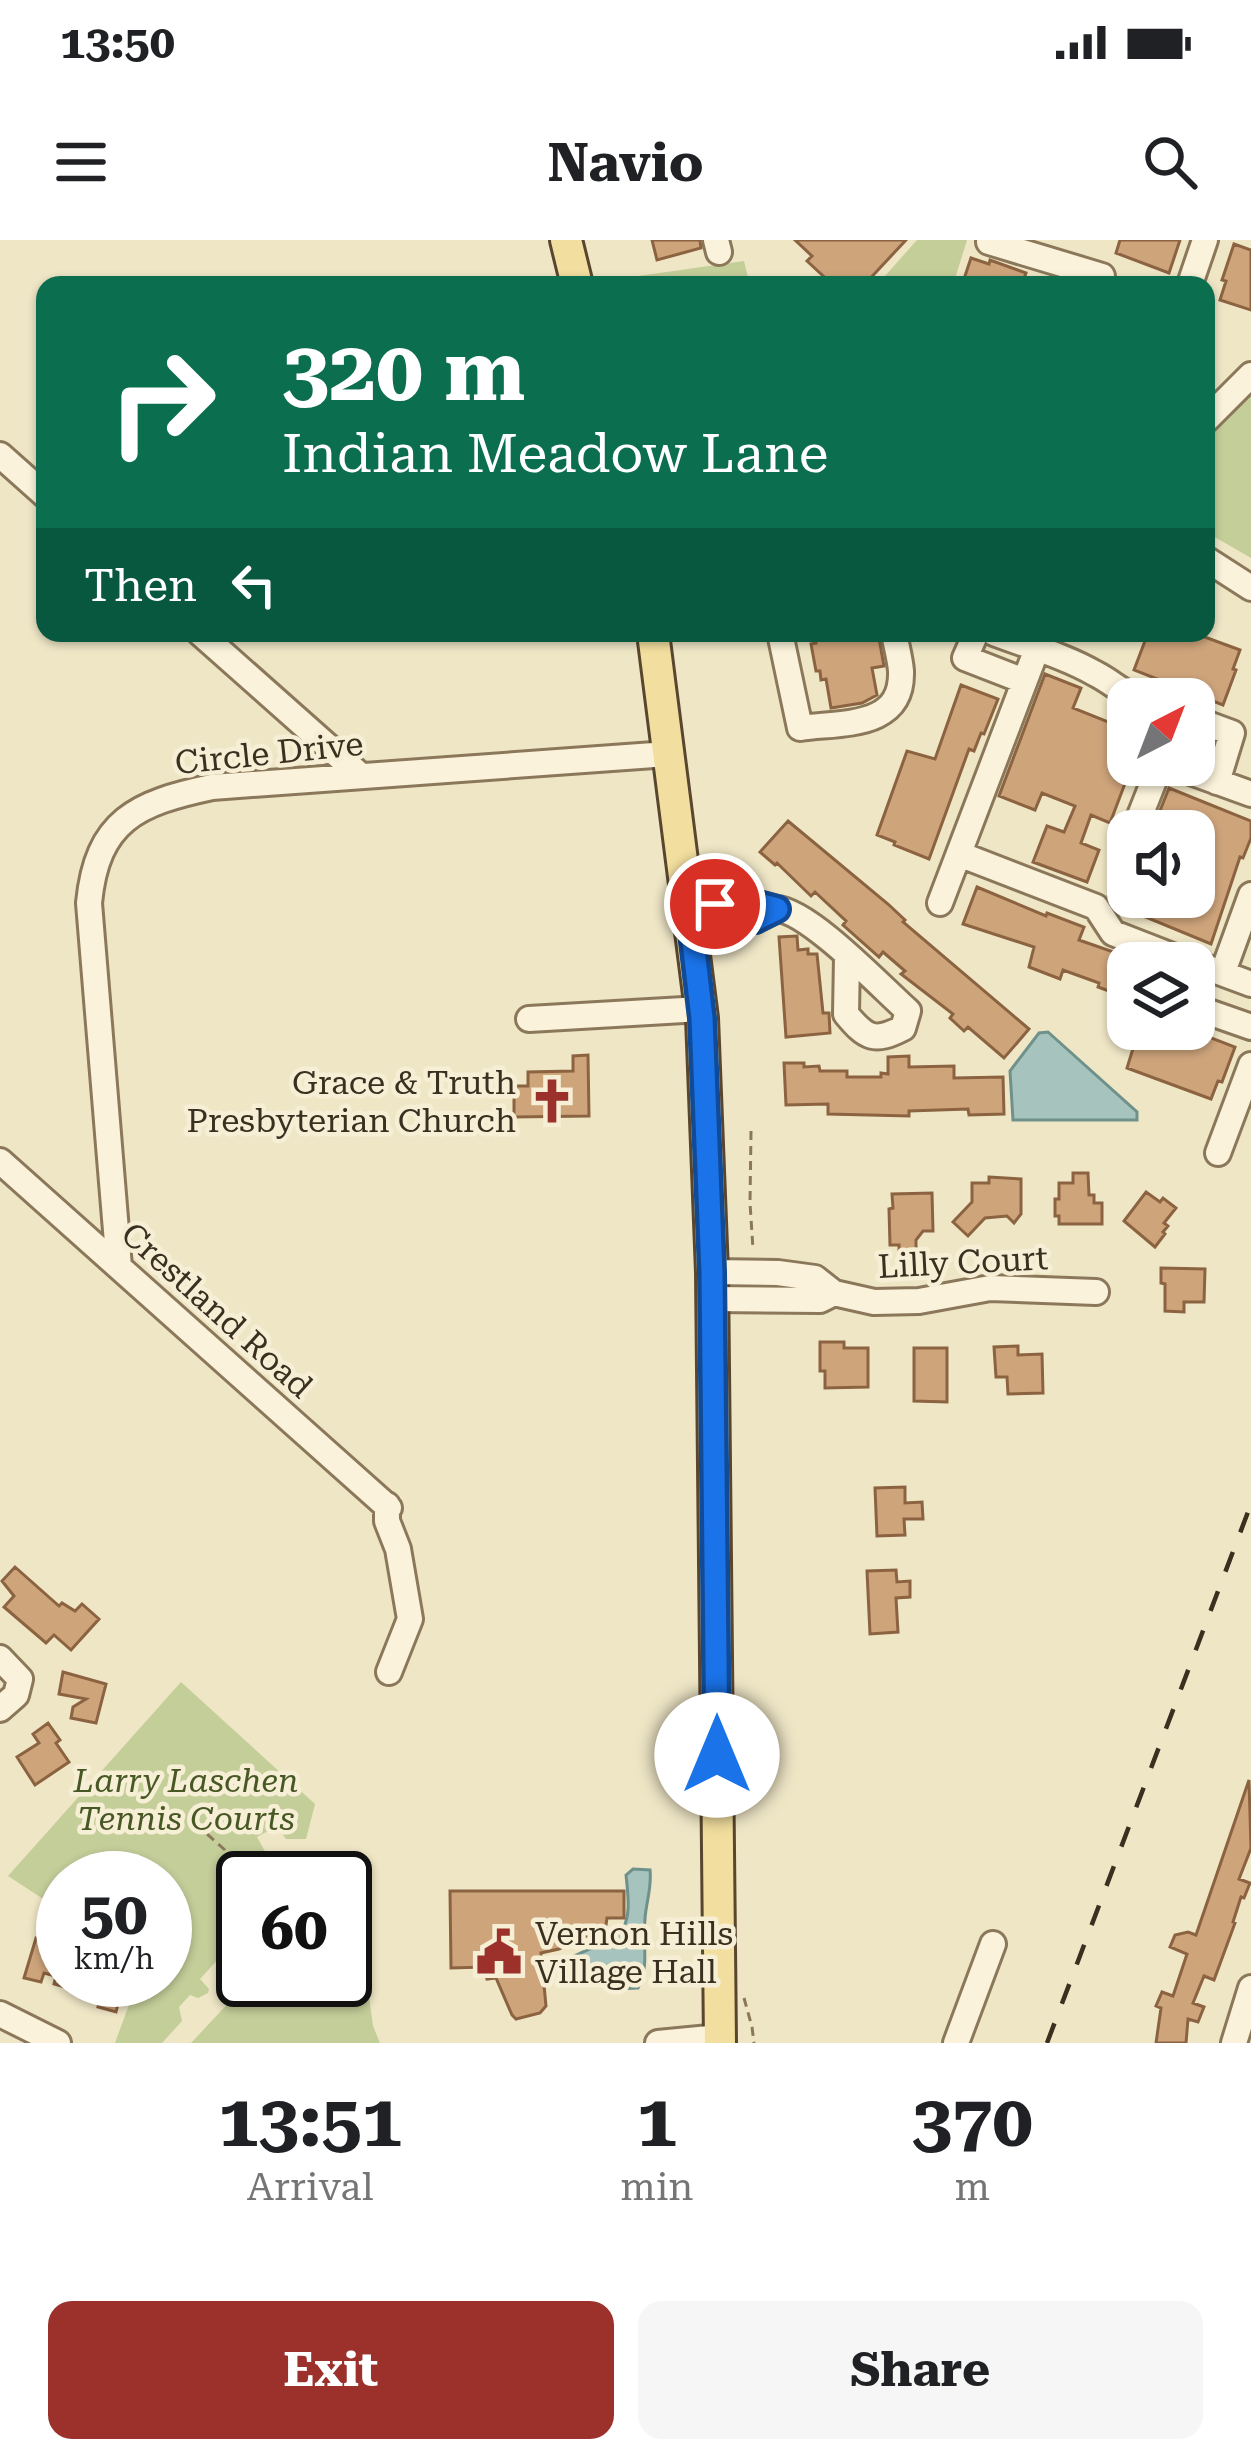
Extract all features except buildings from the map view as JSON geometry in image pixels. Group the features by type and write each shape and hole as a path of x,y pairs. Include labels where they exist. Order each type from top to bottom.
{"main road":[{"path":"566,240 575,276"},
{"path":"654,642 701,1009 712,1286 720,2040"}],"street":[{"path":"1193,276 1205,240"},
{"path":"989,242 1052,274 1102,276"},
{"path":"1215,411 1251,375"},
{"path":"0,454 36,487"},
{"path":"1215,565 1251,588"},
{"path":"210,642 360,776"},
{"path":"782,642 800,728 879,716 895,704 901,673 896,642"},
{"path":"972,642 965,658 1024,681"},
{"path":"940,903 1040,642"},
{"path":"1042,642 1107,680"},
{"path":"1215,727 1232,733 1217,782 1251,794"},
{"name":"Circle Drive","path":"119,1267 88,903 99,854 125,819 149,802 212,787 668,754"},
{"path":"959,854 1096,908 1112,933 1135,942"},
{"path":"1223,972 1251,895"},
{"path":"690,915 751,902 791,910 848,957"},
{"path":"1215,970 1251,984"},
{"path":"529,1019 701,1009"},
{"path":"1215,1014 1251,1027"},
{"path":"1218,1153 1251,1065"},
{"name":"Crestland Road","path":"0,1161 388,1507 410,1619 388,1672"},
{"name":"Lilly Court","path":"712,1286 754,1272 815,1278 834,1293 874,1302 919,1301 990,1288 1096,1292"},
{"name":"Lilly Court","path":"712,1286 820,1300 834,1293"},
{"path":"0,1658 20,1679 16,1695 0,1709"},
{"path":"956,2043 993,1944"},
{"path":"1234,2043 1251,1988"},
{"path":"0,2014 58,2043"},
{"path":"658,2043 720,2040"}],"path":[{"path":"751,1131 754,1272"},
{"path":"196,1824 226,1851"}],"green space":[{"path":"917,240 967,240 956,276 885,276"},
{"path":"744,261 748,276 638,276"},
{"path":"1242,389 1251,392 1251,558 1215,537 1215,420"},
{"name":"Larry Laschen Tennis Courts","path":"181,1682 315,1804 306,1839 286,1839 277,1826 257,1837 265,1851 216,1851 216,1962 200,1979 208,1993 198,1998 192,1996 192,1851 36,1851 36,1894 8,1876"},
{"name":"Larry Laschen Tennis Courts","path":"128,2007 179,2007 182,2021 162,2043 115,2043"},
{"path":"225,2007 370,2007 380,2043 191,2043"}],"water":[{"path":"1048,1032 1137,1112 1137,1120 1013,1120 1010,1071 1039,1033"},
{"path":"633,1869 650,1870 642,1979 638,1988 600,1985 582,1977 570,1964 572,1957 622,1930 628,1910 626,1875"}],"railway":[{"path":"1047,2043 1251,1504"}],"place":[{"name":"Grace & Truth Presbyterian Church","path":"552,1101"},
{"name":"Vernon Hills Village Hall","path":"499,1952"}],"route":[{"path":"715,904 751,902 777,909 755,920 691,924 702,1018 712,1272 717,1755"}]}
